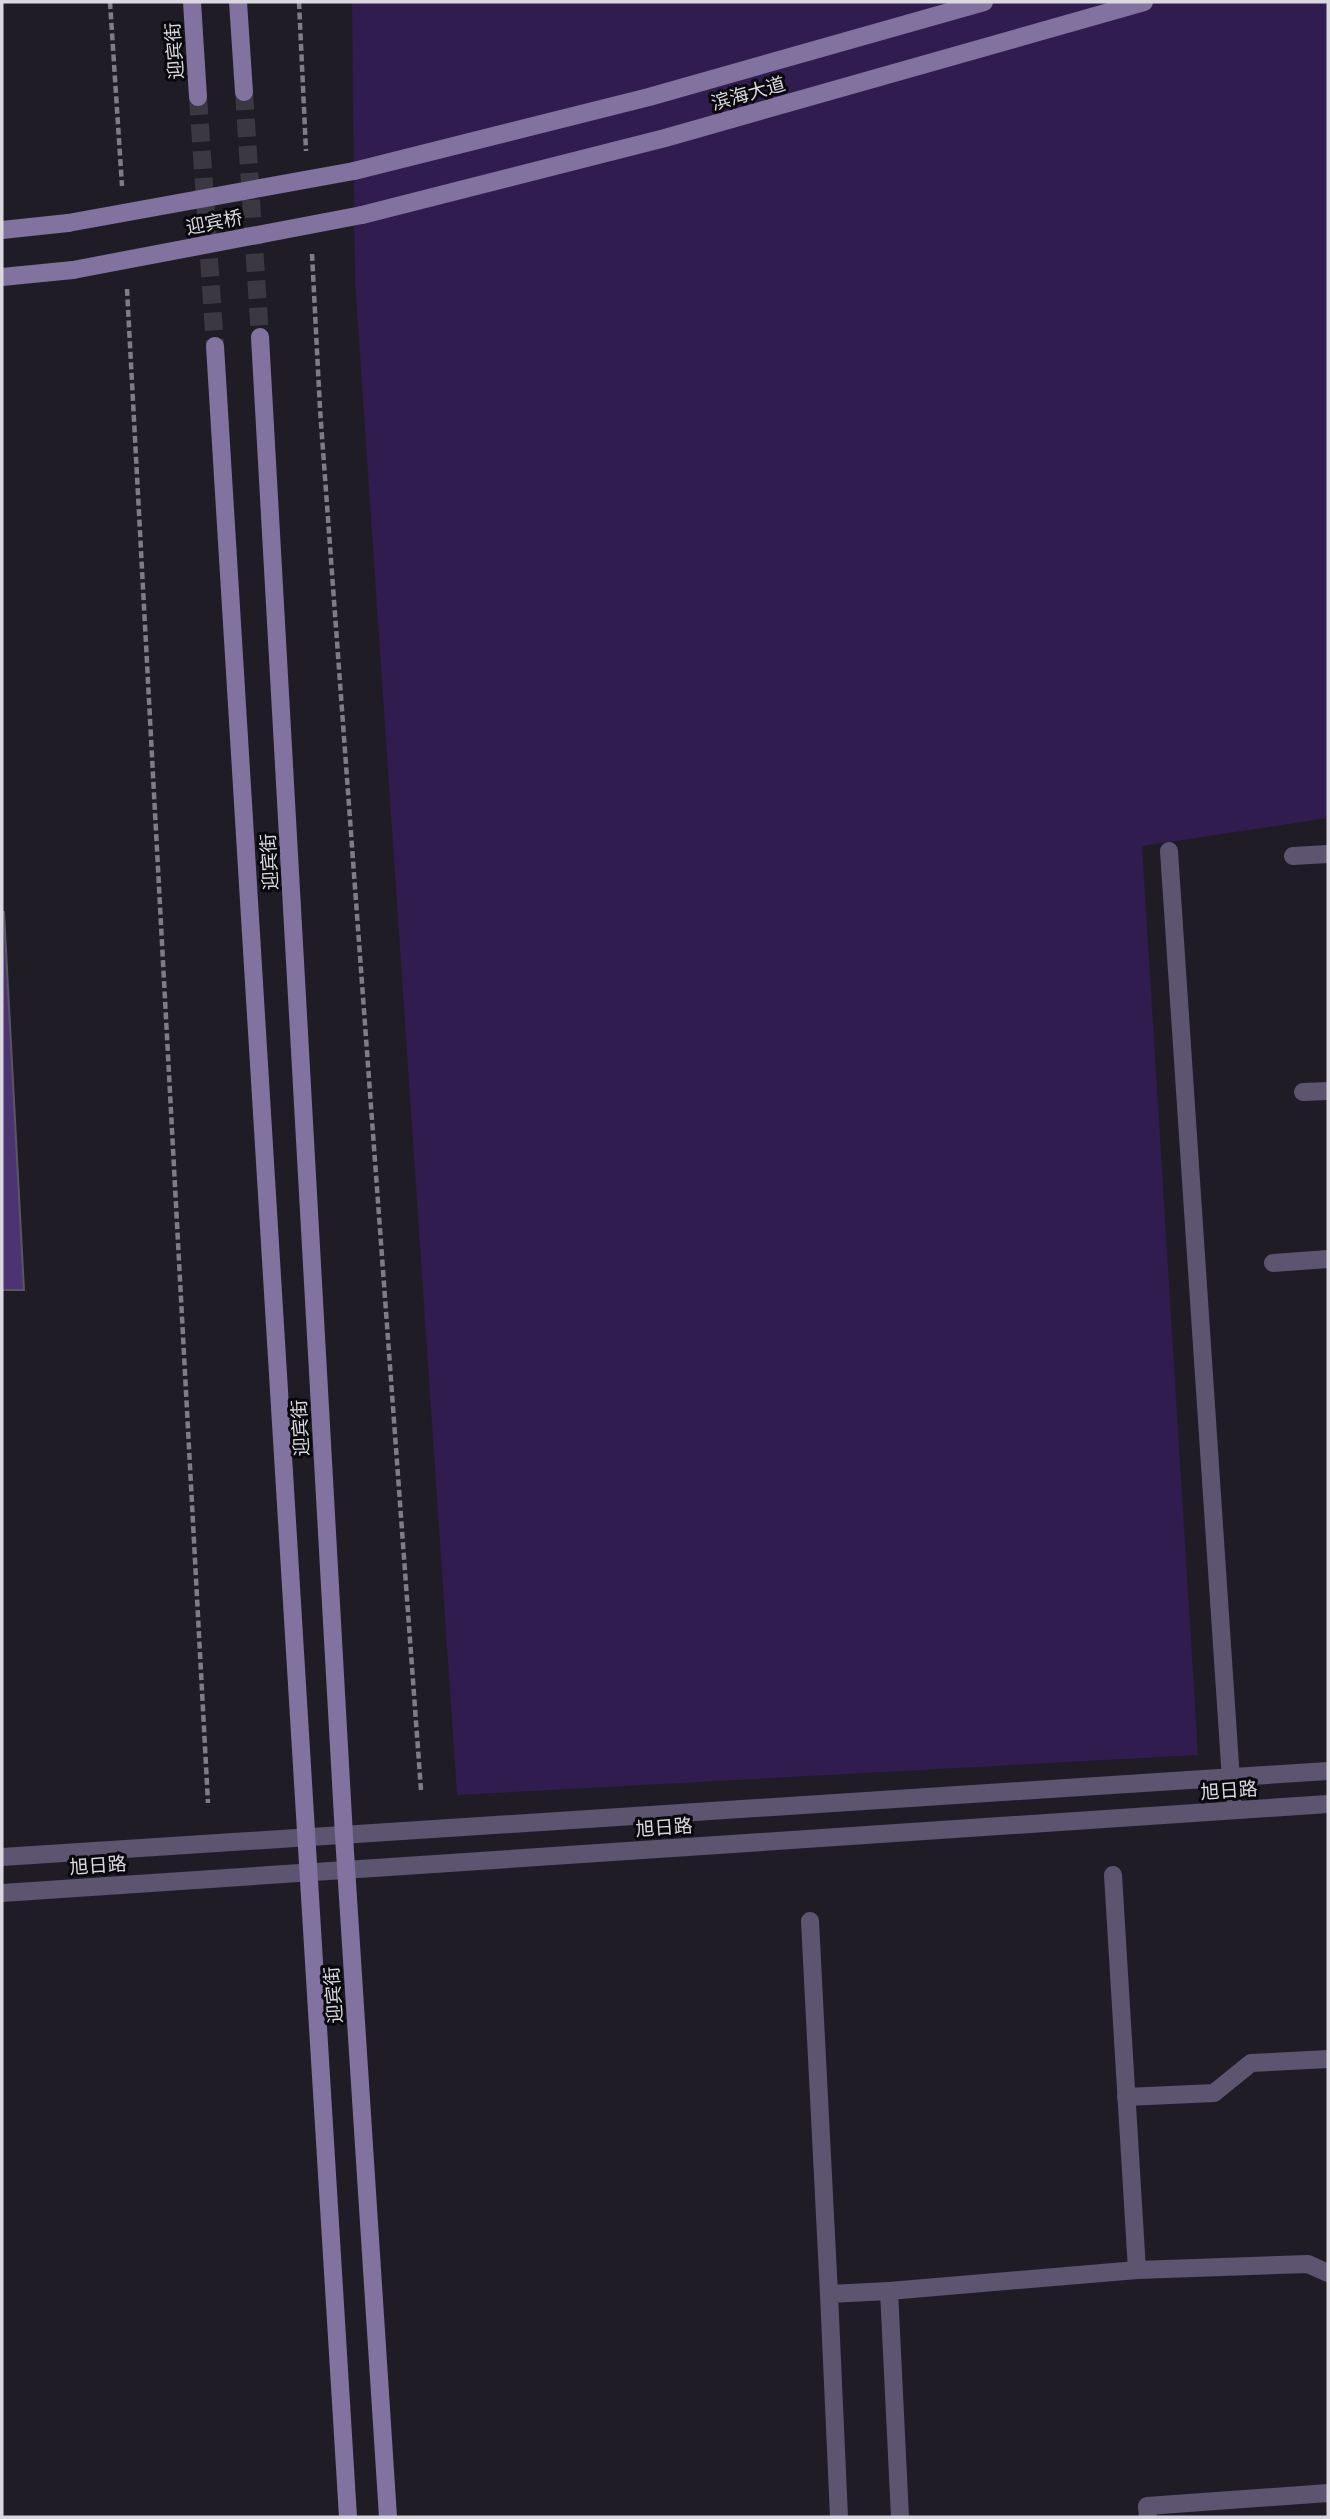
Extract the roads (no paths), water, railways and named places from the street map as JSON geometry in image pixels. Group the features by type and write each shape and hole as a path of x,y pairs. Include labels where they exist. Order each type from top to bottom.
{"main road":[{"name":"迎宾街","path":"192,2 198,97"},
{"path":"238,2 244,92"},
{"name":"滨海大道","path":"354,171 649,97 984,2"},
{"name":"滨海大道","path":"362,215 664,138 1144,2"},
{"name":"迎宾桥","path":"2,230 68,223 354,171"},
{"name":"迎宾桥","path":"2,277 73,270 362,215"},
{"name":"迎宾街","path":"260,337 344,1836 388,2517"},
{"name":"迎宾街","path":"215,346 348,2517"}],"street":[{"path":"1169,851 1233,1810"},
{"path":"1293,856 1328,854"},
{"path":"1303,1092 1328,1091"},
{"path":"1273,1263 1328,1259"},
{"name":"旭日路","path":"2,1857 1328,1771"},
{"name":"旭日路","path":"2,1893 1328,1804"},
{"path":"1113,1875 1137,2270"},
{"path":"810,1921 839,2517"},
{"path":"1126,2097 1214,2093 1251,2063 1328,2059"},
{"path":"829,2294 1137,2270 1308,2264 1328,2273"},
{"path":"889,2291 900,2517"},
{"path":"1148,2517 1147,2506 1328,2493"}],"tunnel":[{"path":"244,92 260,337"},
{"path":"198,97 215,346"}]}
